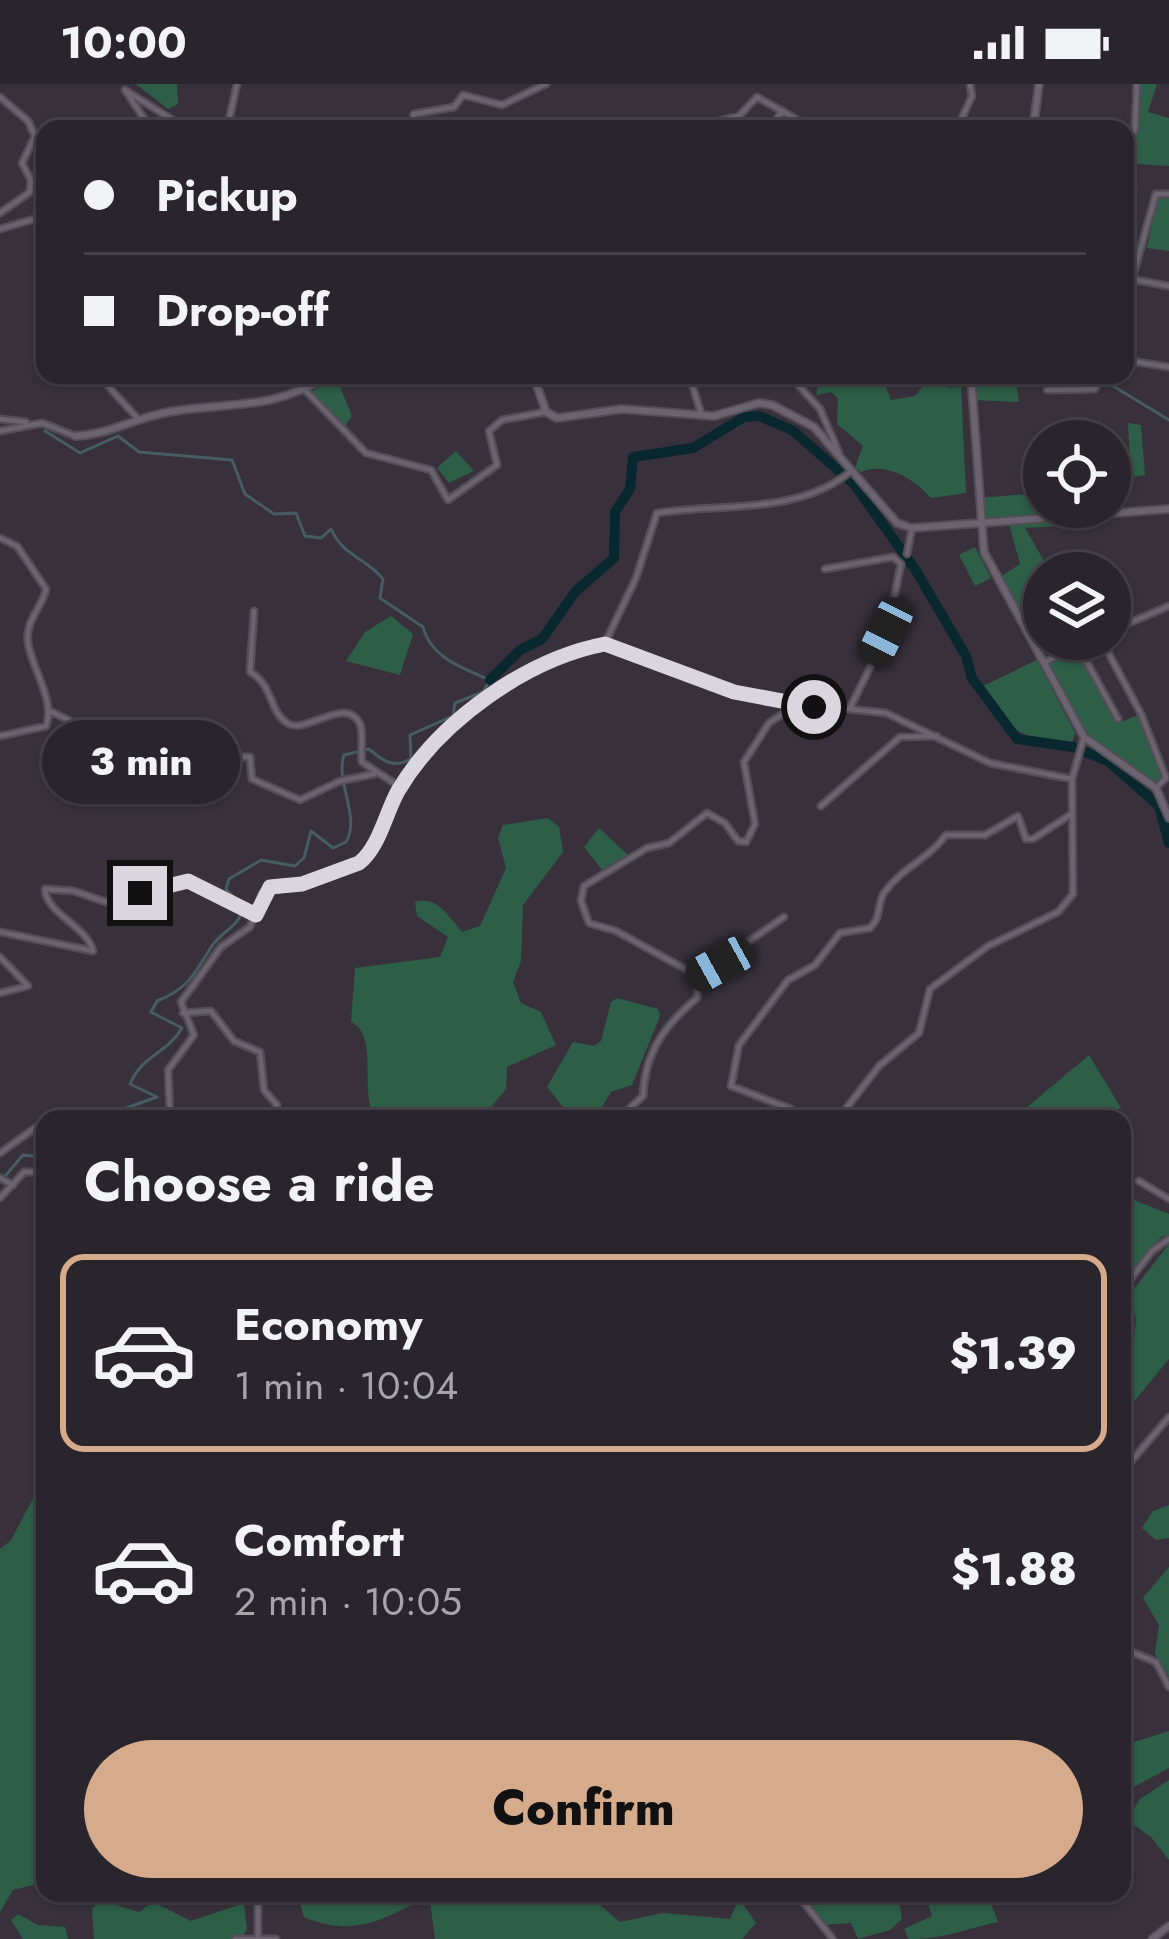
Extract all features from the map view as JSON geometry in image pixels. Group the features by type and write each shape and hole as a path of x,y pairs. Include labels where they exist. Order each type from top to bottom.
{"street":[{"path":"229,120 238,84"},
{"path":"413,120 414,113 454,107 463,95 502,105 546,84"},
{"path":"962,120 972,96 970,84"},
{"path":"1034,120 1039,84"},
{"path":"1134,133 1137,84"},
{"path":"144,120 125,90 173,120"},
{"path":"0,97 28,121 35,136 22,163 32,181 30,192 0,213"},
{"path":"723,120 739,116 757,97 798,120"},
{"path":"776,120 782,111"},
{"path":"1134,262 1156,194 1169,194"},
{"path":"0,229 36,218"},
{"path":"1134,279 1169,286"},
{"path":"1134,362 1169,368"},
{"path":"106,384 139,420"},
{"path":"0,419 75,436 176,410 234,409 314,384"},
{"path":"536,384 546,412 556,418 622,410 702,416 772,405 807,421 843,464"},
{"path":"692,384 702,416"},
{"path":"797,384 820,409 848,473 897,524 912,528 1169,509"},
{"path":"971,384 984,553 1083,740 1156,788 1169,818"},
{"path":"1047,390 1095,389 1098,384"},
{"path":"304,390 366,453 431,470 448,500 497,465 489,431 502,420 546,412"},
{"path":"0,431 26,422"},
{"path":"605,644 636,578 657,513 778,502 848,473"},
{"path":"907,554 912,528"},
{"path":"0,538 17,546 46,589 29,620 28,643 52,712 46,726 0,736"},
{"path":"825,569 893,557 902,564 886,632 849,711"},
{"path":"1131,622 1169,606"},
{"path":"254,611 250,672 266,681 277,712 287,723 300,726 341,712 353,717 361,729 360,751 374,774 400,787"},
{"path":"170,1110 168,1070 194,1035 181,1002 220,947 250,927 270,887 302,884 367,857 400,787 493,692 540,664 605,644 734,692 796,705 898,716 990,763 1072,779"},
{"path":"1043,663 1049,660"},
{"path":"1086,660 1118,719"},
{"path":"1108,660 1161,764 1166,778 1156,788"},
{"path":"698,976 616,931 589,923 581,902 584,886 630,857 678,838 697,816 707,813 725,823 738,842 746,842 754,824 744,762 769,723 796,705"},
{"path":"52,712 141,756 250,757 252,778 300,800 340,781 374,774"},
{"path":"821,806 900,737 937,736"},
{"path":"845,1110 880,1066 919,1033 930,989 988,946 1058,912 1073,894 1072,779 1083,740"},
{"path":"791,1110 730,1086 739,1045 788,980 815,964 840,933 871,928 885,893 918,860 938,850 946,835 985,835 1018,816 1026,838 1033,839 1070,815"},
{"path":"0,932 93,951 90,941 46,900 47,887 106,902 188,881 256,915"},
{"path":"698,976 784,917"},
{"path":"0,957 28,986 0,993"},
{"path":"628,1110 643,1096 648,1059 663,1030 698,998 698,976"},
{"path":"183,1013 211,1011 234,1041 260,1052 264,1090 278,1105"},
{"path":"0,1153 36,1127"},
{"path":"0,1198 24,1172 36,1172"},
{"path":"0,1178 13,1185"},
{"path":"1139,1181 1169,1198"},
{"path":"1131,1278 1152,1251 1169,1239"},
{"path":"1131,1461 1169,1417"},
{"path":"1131,1652 1156,1663 1169,1687"},
{"path":"258,1902 258,1935"},
{"path":"803,1902 833,1939"},
{"path":"1152,1939 1169,1926"},
{"path":"235,1939 258,1935 276,1939"}],"green space":[{"path":"136,84 177,84 178,104 168,109"},
{"path":"1137,84 1157,84 1148,112 1169,118 1169,166 1138,164 1134,172"},
{"path":"1169,196 1169,251 1147,248 1158,197"},
{"path":"324,384 339,384 352,416 345,426 311,392"},
{"path":"818,384 885,384 891,400 915,396 925,384 961,387 966,493 931,498 899,474 880,469 861,472 855,467 863,446 837,424 838,398 831,392 816,395"},
{"path":"972,384 1016,384 1019,402 974,400"},
{"path":"1131,423 1141,425 1145,475 1131,477"},
{"path":"456,451 474,471 449,483 437,468"},
{"path":"1023,494 1023,528 1039,552 1023,552 1023,627 997,579 1020,564 1008,520 979,521 979,498"},
{"path":"975,547 991,578 975,586 959,555"},
{"path":"391,616 413,634 400,675 346,661 365,632"},
{"path":"1037,660 1075,733 1072,743 1017,730 1000,714 983,686"},
{"path":"1086,660 1118,723 1141,714 1166,778 1156,788 1084,737 1043,663"},
{"path":"109,749 122,754 148,781 140,788 119,786 117,779 128,774 104,759"},
{"path":"548,818 559,827 563,852 523,905 521,961 513,982 521,1003 541,1012 556,1045 507,1067 506,1089 488,1110 372,1110 365,1039 351,1022 355,968 440,957 448,937 417,916 415,902 436,904 462,932 480,926 506,868 498,838 503,825"},
{"path":"599,828 628,855 602,870 584,847"},
{"path":"617,998 658,1009 660,1016 632,1085 611,1092 600,1110 564,1110 547,1087 573,1042 594,1046 601,1041 611,1002"},
{"path":"1089,1055 1121,1108 1117,1110 1024,1110"},
{"path":"1131,1199 1169,1214 1169,1236 1162,1236 1131,1273"},
{"path":"1169,1244 1169,1359 1131,1405 1136,1319 1131,1293"},
{"path":"36,1493 36,1884 13,1890 0,1912 0,1549 11,1540"},
{"path":"1169,1505 1169,1538 1156,1540 1142,1528 1153,1511"},
{"path":"1169,1567 1169,1677 1155,1654 1159,1625 1143,1598"},
{"path":"1169,1731 1169,1768 1131,1788 1131,1743"},
{"path":"1169,1780 1169,1860 1151,1837 1131,1823 1140,1799"},
{"path":"99,1902 115,1902 139,1912 153,1902 191,1921 244,1903 247,1929 241,1939 94,1939 92,1909"},
{"path":"300,1902 415,1902 354,1926 304,1917"},
{"path":"430,1902 597,1902 620,1922 663,1913 730,1919 737,1902 742,1902 756,1923 742,1939 435,1939"},
{"path":"808,1902 899,1902 902,1919 890,1930 858,1939 851,1923 825,1925"},
{"path":"928,1902 990,1902 998,1922 909,1939 904,1929 932,1916"},
{"path":"18,1914 38,1925 65,1927 68,1939 23,1939 11,1920"}],"waterway":[{"path":"1113,386 1169,420"},
{"path":"490,680 520,650 542,639 575,592 614,558 615,512 630,489 633,457 693,448 744,417 759,416 792,430 854,484 915,569 966,656 972,678 1017,739 1073,747 1108,761 1159,806 1169,843"},
{"path":"45,431 80,453 118,436 139,452 232,460 245,494 274,514 296,513 305,536 321,538 331,529 342,545 383,579 380,598 423,627 441,654 490,680 483,692 455,703 453,716 410,735 411,759 388,762 369,749 344,755 351,822 346,842 333,848 311,831 304,858 295,866 261,860 229,879 226,889 243,908 238,920 216,941 190,979 157,1001 151,1012 182,1028 130,1084 157,1097 121,1110"},
{"path":"0,1182 23,1155 36,1156"}],"route":[{"path":"140,893 188,881 256,915 262,893 270,887 302,884 359,863 367,857 400,787 439,742 520,674 582,648 605,644 734,692 814,707"}]}
